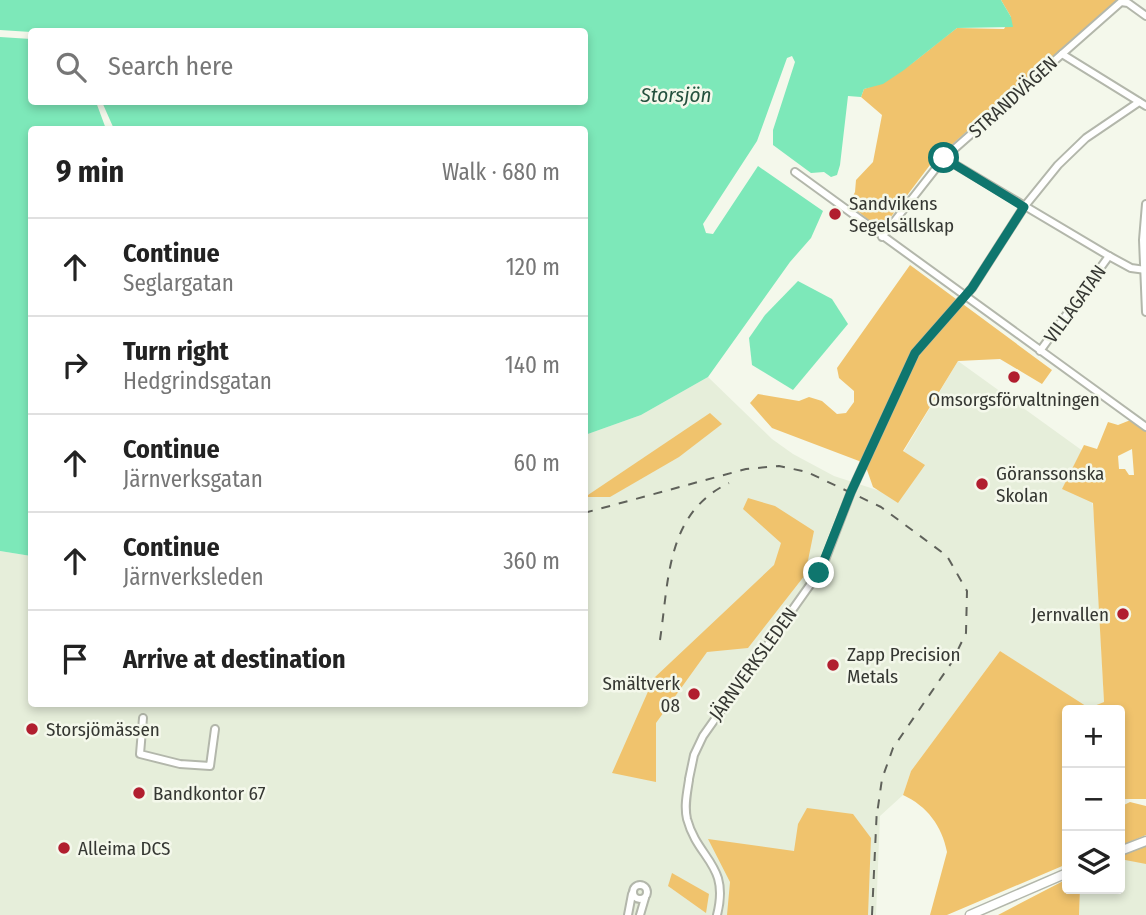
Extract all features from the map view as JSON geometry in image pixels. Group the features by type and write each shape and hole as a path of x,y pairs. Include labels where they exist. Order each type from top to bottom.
{"street":[{"name":"STRANDVÄGEN","path":"883,237 944,158 1122,1 1146,16"},
{"path":"1062,54 1143,104"},
{"name":"JÄRNVERKSLEDEN","path":"717,915 721,884 688,822 685,809 694,755 703,736 822,568 851,492 905,371 936,328 965,297 1024,207 1086,138 1143,104"},
{"path":"944,158 1130,268 1145,270"},
{"path":"795,172 1146,427"},
{"path":"1146,204 1146,313"},
{"name":"VILLAGATAN","path":"1040,351 1109,256"},
{"path":"143,718 140,754 180,764 210,766 215,729"},
{"path":"1125,850 1146,841"},
{"path":"970,915 1062,875"},
{"path":"628,915 635,886 642,885 647,890 640,915"},
{"path":"633,892 638,899 645,898"}],"shaded area":[{"path":"1001,0 1117,0 933,161 881,230 849,204 855,192 856,180 873,162 882,115 861,97 864,89 901,71 957,28 1004,29 1011,17"},
{"path":"910,265 1052,370 1042,384 1000,359 958,361 903,451 925,465 898,503 873,487 867,470 859,461 772,428 750,403 758,394 799,401 809,397 822,401 837,414 846,413 854,402 854,391 839,378 837,368"},
{"path":"958,361 1087,454 1095,526 1104,702 1083,705 1000,651 911,771 903,795 880,816 876,915 0,915 0,551 28,556 28,707 588,707 588,434 641,415 708,377 772,439 793,454 834,476 880,491"},
{"path":"710,413 722,424 679,457 610,497 588,495"},
{"path":"1133,419 1146,427 1146,799 1125,799 1125,705 1096,705 1104,702 1093,503 1062,489 1084,445 1097,449 1108,422 1118,425","holes":["1132,449 1134,475 1129,475 1125,469 1119,469 1118,456"]},
{"path":"748,498 775,506 814,531 805,575 748,648 707,652 656,723 656,782 612,773 654,678 774,565 781,543 743,509"},
{"path":"1000,651 1084,705 1062,705 1062,866 947,915 930,915 947,852 945,843 937,825 926,811 903,795 911,771"},
{"path":"1130,802 1146,806 1146,835 1125,844 1125,831 1125,804"},
{"path":"807,808 853,814 871,838 868,915 727,915 730,882 708,839 794,851 798,824"},
{"path":"1146,841 1146,915 1079,915 1080,894 1125,894 1125,849"},
{"path":"1146,845 1146,864 1125,860 1125,854"},
{"path":"672,873 709,894 706,913 668,886"},
{"path":"1062,882 1062,894 1080,894 1079,915 998,915"}],"water":[{"name":"Storsjön","path":"0,0 1001,0 1011,17 1013,27 957,28 883,84 864,89 861,97 848,96 840,165 837,175 831,177 824,172 811,173 773,145 773,130 795,62 792,56 787,58 757,141 703,224 706,233 713,234 758,166 823,211 811,238 790,262 708,377 641,415 588,434 588,126 113,126 103,105 588,105 588,28 0,30"},
{"path":"0,37 28,39 28,105 97,105 105,126 28,126 28,556 0,551"},
{"path":"798,281 832,299 848,324 793,390 752,365 749,338 765,315"}],"railway":[{"path":"588,512 746,469 779,466 807,472 881,507 947,556 967,591 966,633 952,662 893,748 882,779 877,814"},
{"path":"660,640 669,572 682,530 693,512 708,496 729,483"},
{"path":"872,915 877,807"}],"place":[{"name":"Sandvikens Segelsällskap","path":"835,214"},
{"name":"Omsorgsförvaltningen","path":"1014,377"},
{"name":"Göranssonska Skolan","path":"982,484"},
{"name":"Jernvallen","path":"1123,614"},
{"name":"Zapp Precision Metals","path":"833,665"},
{"name":"Smältverk 08","path":"694,694"},
{"name":"Storsjömässen","path":"32,729"},
{"name":"Bandkontor 67","path":"139,793"},
{"name":"Alleima DCS","path":"64,848"}],"route":[{"path":"819,573 851,492 915,353 972,288 1024,207 944,158"}]}
